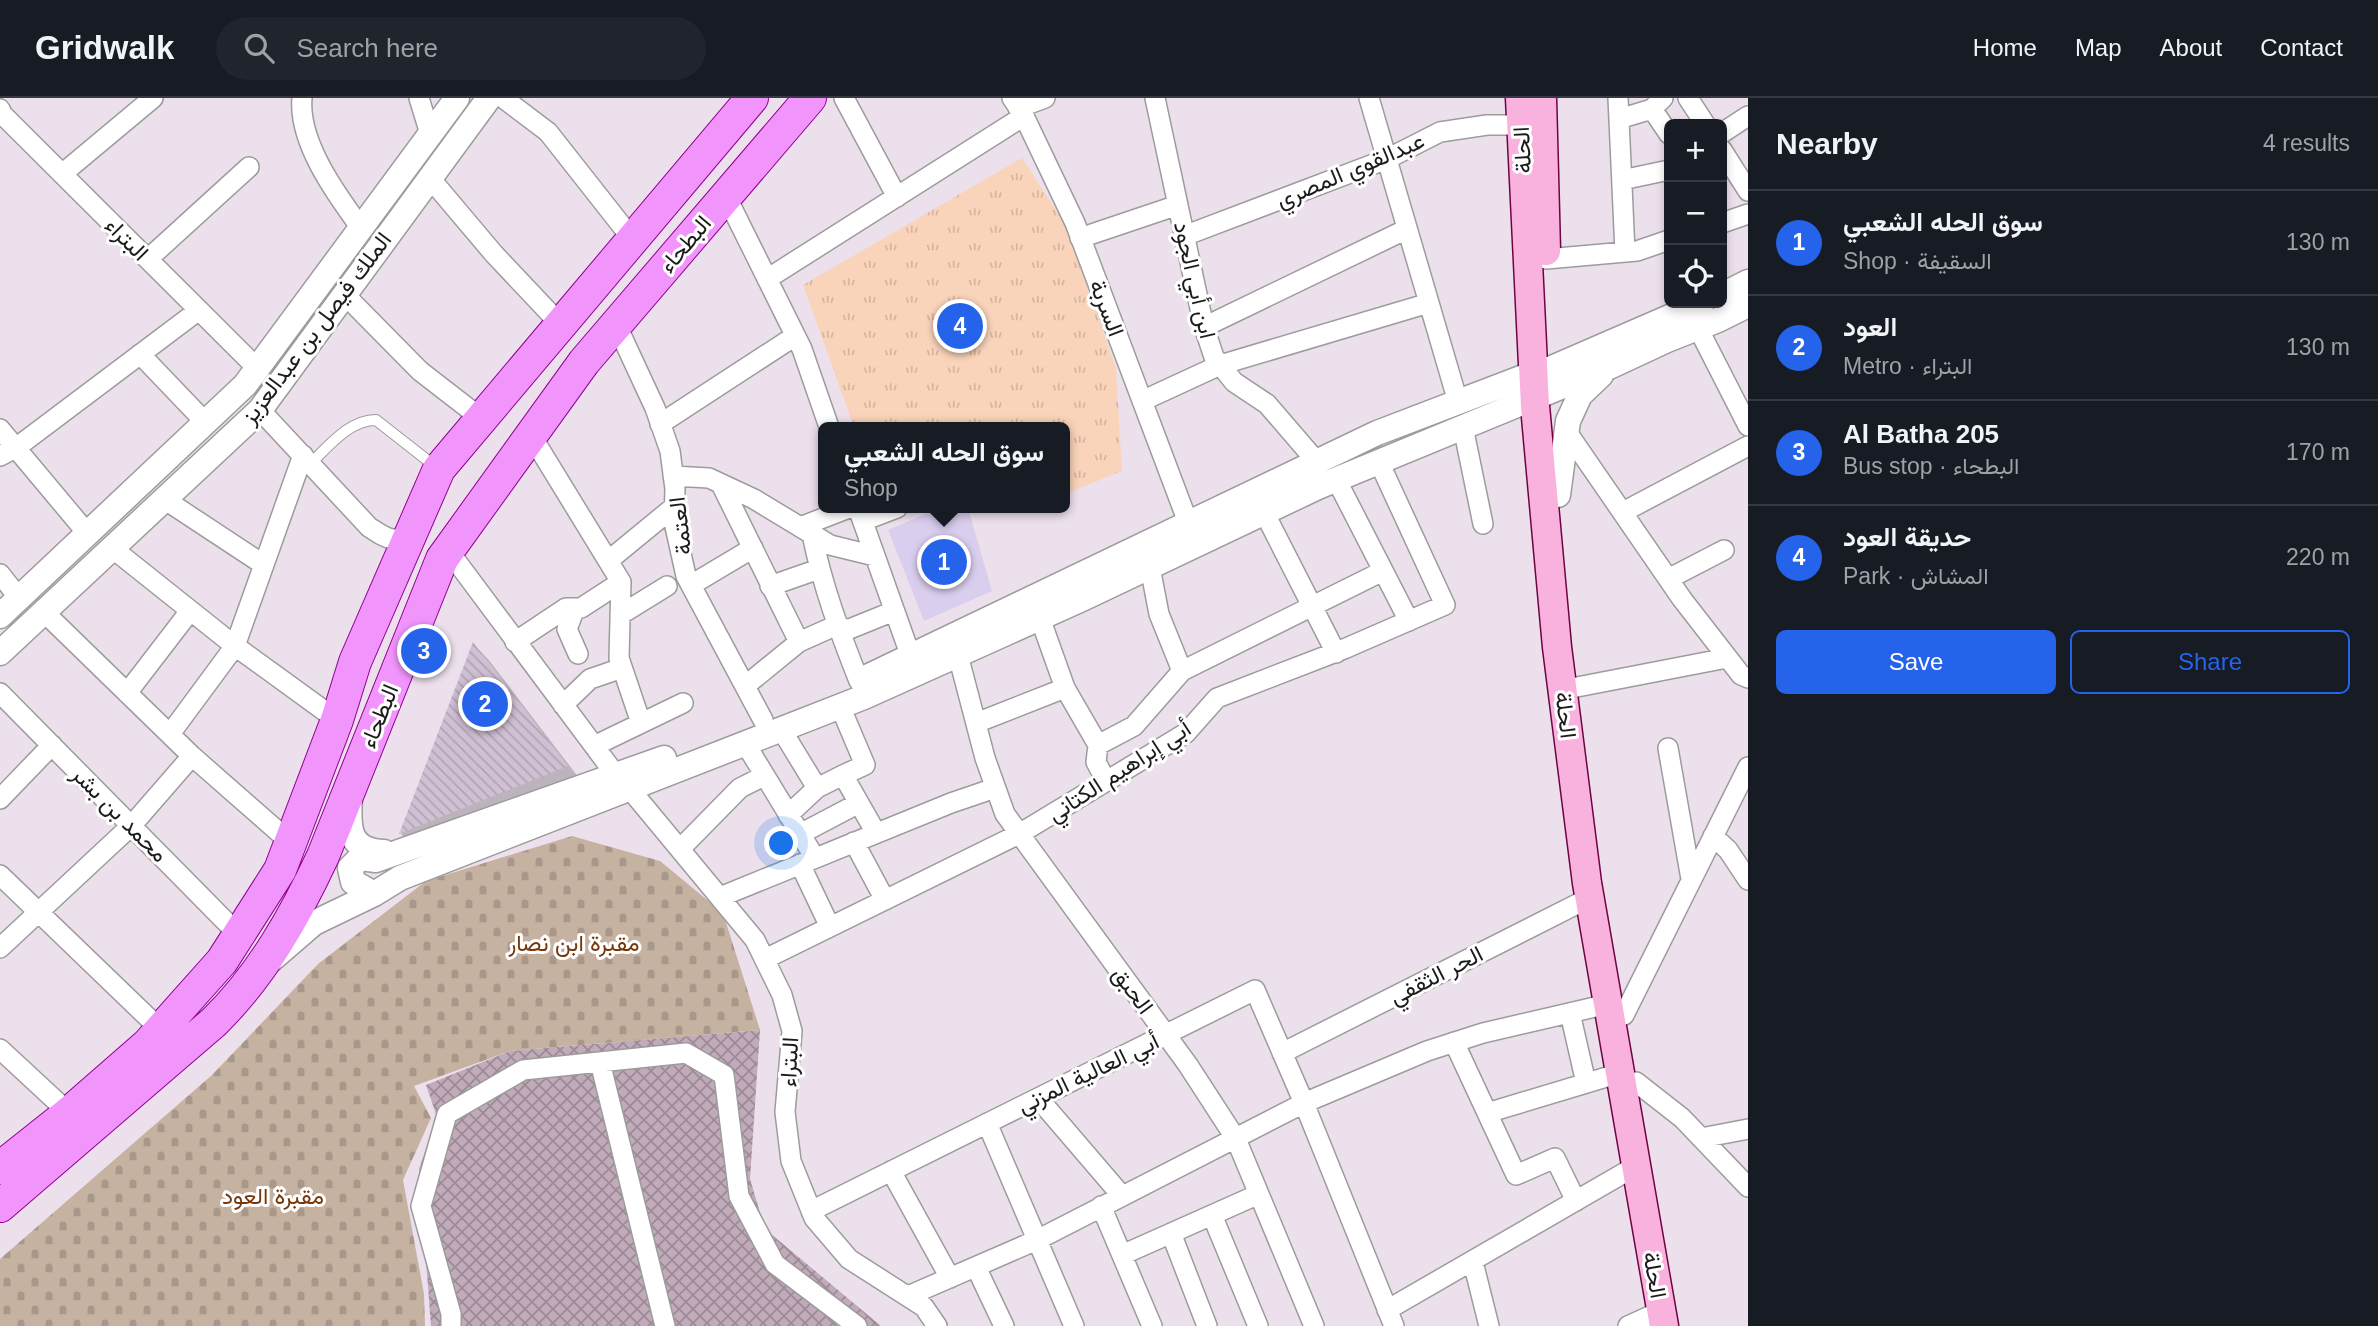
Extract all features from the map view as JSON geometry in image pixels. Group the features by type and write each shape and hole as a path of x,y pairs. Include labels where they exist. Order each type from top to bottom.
{"main road":[{"name":"البطحاء","path":"0,1168 69,1113 148,1044 222,961 280,870 337,720 355,662 439,469 752,98"},
{"name":"البطحاء","path":"0,1206 214,1022 239,997 262,967 311,883 442,559 584,362 810,98"},
{"name":"الحلة","path":"1542,98 1546,259 1543,383 1616,1010 1667,1321"},
{"name":"الحلة","path":"1520,111 1543,383 1557,647 1589,898 1616,1010"},
{"name":"الحلة","path":"1628,1077 1636,1166 1667,1321"}],"street":[{"path":"62,174 153,98"},
{"path":"303,98 301,110 311,144 329,183 361,228"},
{"path":"419,98 430,134"},
{"name":"الملك فيصل بن عبدالعزيز","path":"0,616 245,385 457,98"},
{"name":"الملك فيصل بن عبدالعزيز","path":"0,653 260,410 489,98"},
{"path":"503,98 548,132 633,240"},
{"path":"844,98 897,197"},
{"path":"766,279 897,197 1018,108 1045,98"},
{"name":"ابن أبي الجود","path":"1155,98 1204,327 1214,357 1234,382 1267,404 1317,462"},
{"path":"1369,98 1458,402"},
{"path":"1618,98 1625,252"},
{"path":"1688,98 1702,119"},
{"path":"1619,119 1658,103 1664,120"},
{"name":"السربة","path":"1018,108 1080,238 1189,524"},
{"name":"عبدالقوي المصري","path":"1184,236 1387,159 1440,132 1487,125 1520,111"},
{"name":"البتراء","path":"1,113 257,368"},
{"path":"1727,130 1748,116"},
{"path":"1727,158 1748,191"},
{"path":"148,259 250,167"},
{"path":"1622,180 1664,171"},
{"path":"429,177 494,254 561,326"},
{"path":"726,196 795,336 828,422"},
{"path":"1080,238 1178,205"},
{"path":"1727,218 1748,214"},
{"path":"1204,327 1407,229"},
{"path":"1546,259 1637,251 1664,242"},
{"path":"374,894 352,882 351,868 360,858 376,860 744,743 772,724 859,681 1377,433 1458,402 1609,367 1698,328 1740,307 1748,282"},
{"path":"344,294 420,371 482,419"},
{"path":"1142,401 1220,365 1429,303"},
{"path":"262,967 314,923 374,894 400,878 687,750 840,706 958,655 1336,479 1463,427 1543,383 1692,308"},
{"path":"8,452 199,310"},
{"name":"العتمة","path":"616,324 670,451 674,522 686,576 745,686 817,788"},
{"path":"1698,328 1748,426"},
{"path":"660,424 795,336"},
{"path":"140,354 205,422"},
{"path":"1558,495 1568,421 1580,395 1609,367"},
{"path":"260,410 369,527 385,538 396,539 405,537 413,529"},
{"path":"1463,427 1483,524"},
{"path":"0,429 8,452 87,533"},
{"path":"1567,432 1668,579 1727,658 1741,675 1748,678"},
{"path":"531,435 621,582 619,658 641,723"},
{"path":"1623,512 1748,446"},
{"path":"170,734 235,646 307,459"},
{"name":"أبي إبراهيم الكتاني","path":"765,959 1020,834 1186,733 1217,698 1336,653 1445,605 1379,462"},
{"path":"673,476 709,478 754,499 830,545 875,556"},
{"path":"1336,479 1409,621"},
{"path":"721,484 799,642"},
{"path":"164,499 264,565"},
{"path":"608,561 675,506"},
{"path":"1264,512 1336,653"},
{"path":"806,530 854,513"},
{"path":"857,513 911,657"},
{"path":"806,530 837,625 859,681"},
{"path":"112,548 235,646 337,720"},
{"path":"691,584 753,548"},
{"name":"البتراء","path":"448,550 593,746 755,940 782,995 792,1031 785,1112 791,1161 814,1218 849,1259 924,1307 937,1326"},
{"path":"1668,579 1724,550"},
{"path":"1150,567 1159,614 1182,671"},
{"path":"770,586 819,569"},
{"path":"1098,745 1134,726 1182,671 1383,571"},
{"path":"0,574 19,598"},
{"path":"515,642 566,608 581,608 621,582"},
{"path":"620,615 667,586"},
{"path":"575,608 567,629 578,654"},
{"path":"127,693 190,611"},
{"path":"837,625 847,630 894,611"},
{"path":"44,612 192,756 290,842"},
{"path":"1040,618 1065,688 1098,745 1096,762 1106,781"},
{"path":"745,686 799,642 837,625"},
{"name":"الحبق","path":"958,655 1004,814 1166,1034 1236,1139 1314,1326"},
{"path":"1577,687 1727,658"},
{"path":"563,705 590,679 622,668"},
{"path":"976,723 1065,688"},
{"name":"محمد بن بشر","path":"0,693 239,935"},
{"path":"593,746 682,703"},
{"path":"788,815 817,788 865,765 840,706"},
{"path":"744,743 800,834 830,927"},
{"path":"0,799 52,745"},
{"path":"1668,748 1692,878"},
{"path":"0,948 132,825 192,756"},
{"path":"908,1296 1037,1240 1304,1103 1427,1051 1483,1033 1570,1013 1616,1010 1692,878 1748,766"},
{"path":"844,775 876,833"},
{"path":"680,849 740,788 764,776"},
{"path":"720,897 951,803 995,788"},
{"path":"350,789 349,828 358,845 378,852 398,852"},
{"path":"800,834 859,803"},
{"path":"1713,836 1728,850 1748,880"},
{"path":"854,842 885,900"},
{"path":"0,876 161,1030"},
{"name":"الحر الثقفي","path":"1282,1053 1589,898"},
{"name":"أبي العالية المزني","path":"811,1211 1255,990 1304,1103 1390,1318"},
{"path":"1570,1013 1586,1083"},
{"path":"1454,1042 1516,1175 1555,1158 1576,1201"},
{"path":"0,1049 69,1113"},
{"path":"452,1326 421,1206 447,1114 523,1070 686,1053 724,1075 739,1196 775,1264 857,1326"},
{"path":"600,1062 665,1326"},
{"path":"1487,1113 1586,1083 1628,1077 1682,1118 1748,1187"},
{"path":"1038,1098 1122,1196"},
{"path":"987,1123 1074,1326"},
{"path":"1701,1138 1748,1129"},
{"path":"1390,1318 1473,1262 1636,1166"},
{"path":"891,1171 950,1278"},
{"path":"1122,1255 1259,1194"},
{"path":"1101,1206 1152,1326"},
{"path":"1212,1215 1255,1325"},
{"path":"1171,1233 1207,1326"},
{"path":"1473,1262 1489,1326"},
{"path":"976,1267 1004,1326"},
{"path":"1628,1326 1667,1321"}],"lane":[{"path":"307,459 351,427 364,420 376,420 439,469"}],"shaded area":[{"path":"928,513 969,513 992,591 924,621 888,530"},
{"path":"760,1030 750,1179 765,1229 881,1326 431,1326 419,1169 437,1117 426,1085 510,1051"}],"green space":[{"path":"1022,158 1065,224 1116,368 1122,471 1070,492 1070,422 852,422 803,285"},
{"path":"572,836 660,861 723,913 760,1030 510,1051 414,1086 431,1118 403,1180 424,1294 425,1326 0,1326 0,1259 212,1075 318,964 426,881"}],"building":[{"path":"426,635 434,638 422,667 414,664"},
{"path":"473,642 568,766 399,834"}],"place":[{"name":"حديقة العود","path":"960,326"},
{"name":"سوق الحله الشعبي","path":"944,562"},
{"name":"Al Batha 205","path":"424,651"},
{"name":"العود","path":"485,704"}],"park label":[{"name":"مقبرة ابن نصار","path":"574,943"},
{"name":"مقبرة العود","path":"273,1196"}]}
